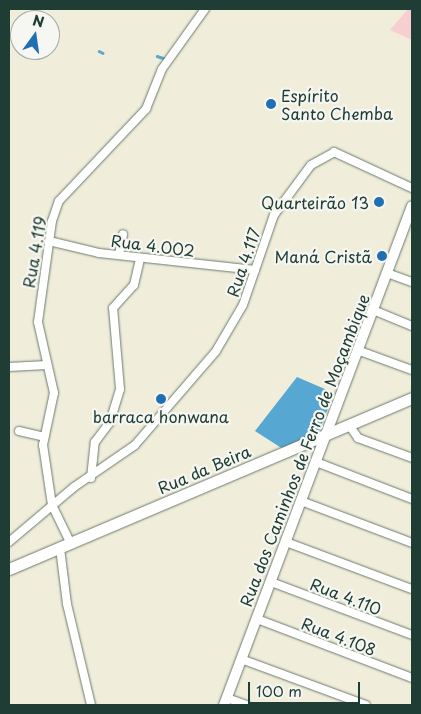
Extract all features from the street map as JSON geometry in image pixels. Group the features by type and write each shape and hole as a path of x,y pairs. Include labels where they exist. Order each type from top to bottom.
{"main road":[{"name":"Rua da Beira","path":"9,569 412,398"}],"street":[{"name":"Rua 4.119","path":"91,705 67,604 66,546 52,505 44,438 54,393 38,322 49,240 60,201 146,109 162,68 205,9"},
{"name":"Rua 4.117","path":"9,542 52,505 135,446 216,351 243,305 274,215 300,176 324,154 334,152 412,188"},
{"name":"Rua dos Caminhos de Ferro de Moçambique","path":"226,702 357,350 387,273 408,230 412,206"},
{"path":"119,255 123,234"},
{"name":"Rua 4.002","path":"49,240 119,255 255,270"},
{"path":"91,478 95,442 110,422 120,389 113,308 134,285 140,258"},
{"path":"387,273 412,282"},
{"path":"373,310 412,326"},
{"path":"357,350 412,370"},
{"path":"9,367 47,365"},
{"path":"401,403 412,408"},
{"path":"349,425 358,438 412,458"},
{"path":"19,432 44,438"},
{"path":"316,462 412,499"},
{"path":"301,501 412,543"},
{"path":"286,542 412,589"},
{"name":"Rua 4.110","path":"271,582 412,635"},
{"name":"Rua 4.108","path":"257,619 412,678"},
{"path":"241,659 366,705"},
{"path":"226,702 246,705"}],"shaded area":[{"path":"408,9 412,9 412,40 390,30"}],"water":[{"path":"297,377 334,393 317,436 283,449 255,431"}],"waterway":[{"path":"99,51 103,53"},
{"path":"157,56 166,59"}],"place":[{"name":"Espírito Santo Chemba","path":"271,104"},
{"name":"Quarteirão 13","path":"379,202"},
{"name":"Maná Cristã","path":"382,256"},
{"name":"barraca honwana","path":"161,399"}]}
